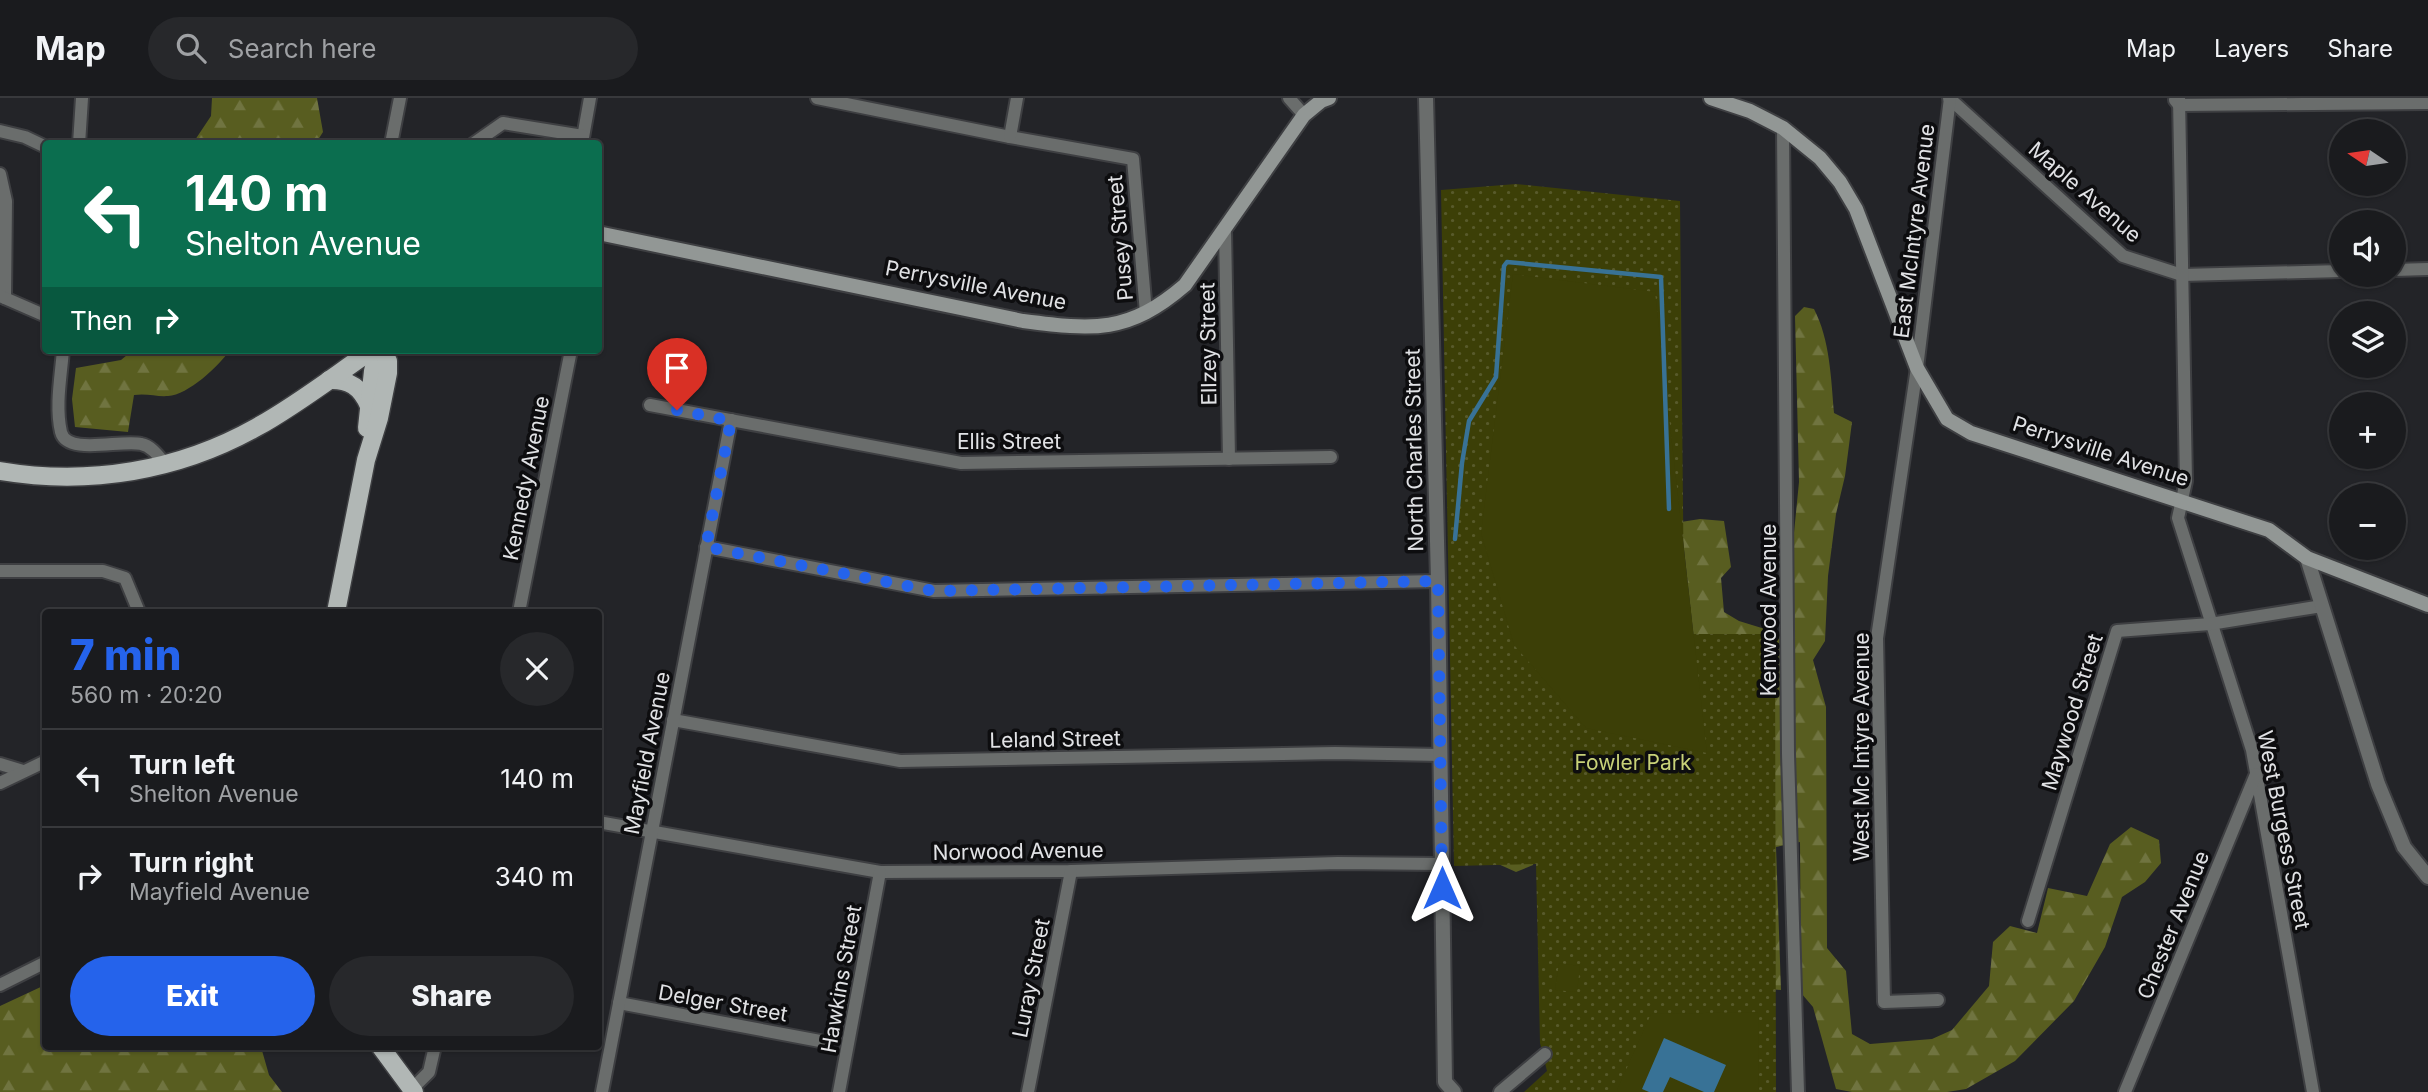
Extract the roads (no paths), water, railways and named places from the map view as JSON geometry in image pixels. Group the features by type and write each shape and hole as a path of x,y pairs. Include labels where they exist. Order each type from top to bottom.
{"main road":[{"name":"Perrysville Avenue","path":"602,234 1023,321 1087,328 1124,323 1162,304 1185,285 1304,115 1329,98"},
{"name":"Perrysville Avenue","path":"1711,98 1750,111 1783,128 1819,158 1840,182 1856,209 1917,368 1947,419 1971,433 2269,530 2307,558 2428,605"},
{"path":"0,471 68,477 119,474 166,465 236,438 277,415 366,354"},
{"path":"366,460 373,371 379,354"},
{"path":"337,609 366,460 379,418 388,373 387,361 383,354"},
{"path":"328,380 343,380 354,385 363,392 369,405"},
{"path":"383,1050 412,1091"}],"street":[{"path":"79,140 82,98"},
{"path":"392,140 400,98"},
{"path":"479,140 503,123 582,140 590,98"},
{"path":"817,98 1010,137 1017,98"},
{"path":"1289,98 1304,115"},
{"name":"North Charles Street","path":"1426,98 1438,581 1445,1082 1454,1092"},
{"name":"Maple Avenue","path":"1949,98 2123,256 2182,275 2329,271"},
{"name":"East McIntyre Avenue","path":"1917,368 1949,98"},
{"path":"2177,100 2428,103"},
{"name":"West Burgess Street","path":"2177,100 2186,481 2178,518 2252,750 2313,1092"},
{"name":"Kenwood Avenue","path":"1783,128 1788,754 1798,1092"},
{"path":"0,131 42,144"},
{"name":"Pusey Street","path":"1010,137 1133,159 1146,313"},
{"path":"0,174 6,201 2,297 42,314"},
{"name":"Ellzey Street","path":"1226,229 1229,459"},
{"path":"2406,270 2428,269"},
{"path":"63,354 59,411 63,438 78,445 142,444 153,450 166,465"},
{"name":"Kennedy Avenue","path":"520,609 569,354"},
{"name":"West Mc Intyre Avenue","path":"1917,368 1877,638 1884,1002 1938,1000"},
{"name":"Ellis Street","path":"650,405 961,463 1331,457"},
{"name":"Mayfield Avenue","path":"602,1092 731,421"},
{"path":"706,547 934,591 1438,581"},
{"path":"2307,558 2388,809 2404,848 2428,877"},
{"path":"0,571 103,571 125,578 138,609"},
{"name":"Maywood Street","path":"2028,921 2116,631 2210,624 2322,606"},
{"name":"Leland Street","path":"673,720 900,761 1335,753 1441,755"},
{"path":"0,783 42,763"},
{"path":"0,764 23,771"},
{"name":"Chester Avenue","path":"2125,1092 2256,774"},
{"name":"Norwood Avenue","path":"602,823 880,872 1071,871 1338,863 1441,864"},
{"name":"Luray Street","path":"1028,1092 1071,871"},
{"name":"Hawkins Street","path":"839,1092 880,872"},
{"path":"0,985 42,964"},
{"name":"Delger Street","path":"619,1003 820,1041"},
{"path":"412,1091 429,1072 434,1050"},
{"path":"1500,1092 1545,1054"}],"water":[{"path":"1664,1038 1726,1065 1714,1092 1704,1092 1670,1077 1663,1092 1642,1089"}],"waterway":[{"path":"1455,539 1469,421 1496,377 1504,266 1507,262 1661,277 1669,509"}],"park label":[{"name":"Fowler Park","path":"1633,762"}]}
